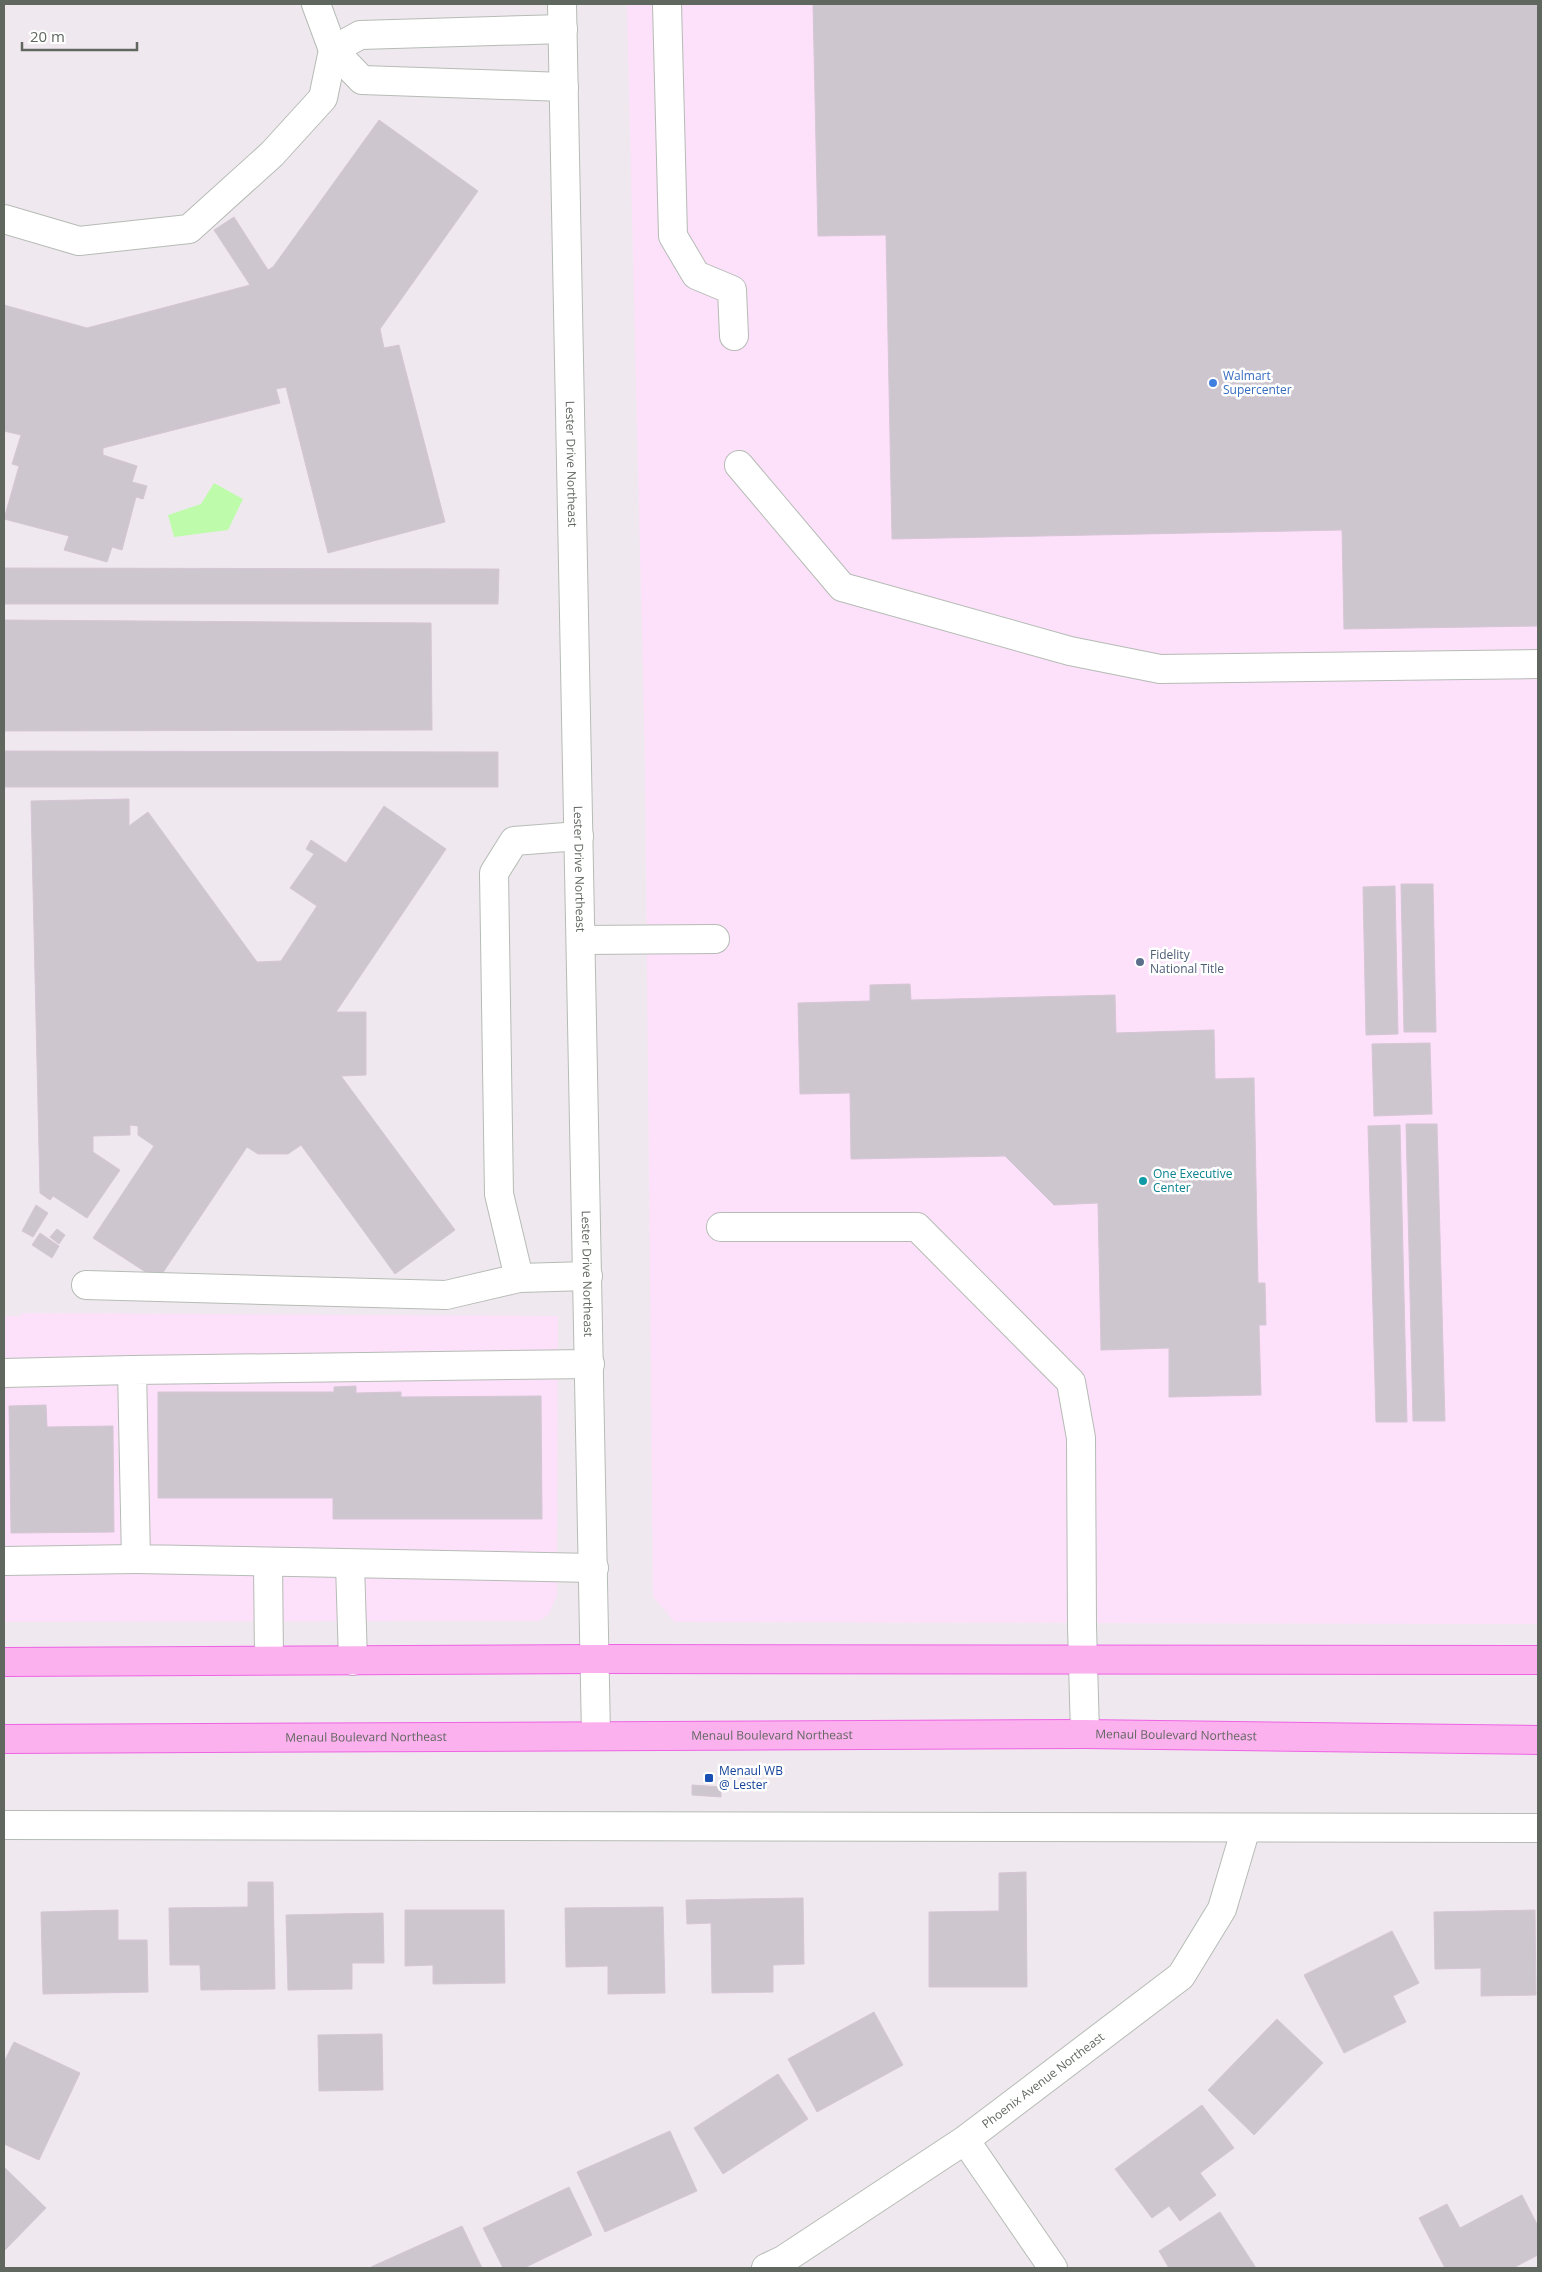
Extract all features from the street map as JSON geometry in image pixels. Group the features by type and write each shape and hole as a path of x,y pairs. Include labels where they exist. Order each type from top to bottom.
{"main road":[{"path":"4,1662 596,1659 1538,1660"},
{"name":"Menaul Boulevard Northeast","path":"4,1739 1085,1734 1538,1740"}],"street":[{"path":"316,4 332,50 362,80 564,87"},
{"path":"667,4 673,236 696,275 732,290 734,336"},
{"path":"332,50 360,35 562,16"},
{"name":"Lester Drive Northeast","path":"562,16 596,1659 596,1735"},
{"path":"4,219 79,241 189,229 272,154 324,98 332,50"},
{"path":"739,465 842,587 1070,651 1160,669 1538,664"},
{"path":"519,1278 499,1194 494,873 514,841 579,836"},
{"path":"581,940 715,939"},
{"path":"721,1227 917,1227 1071,1382 1081,1438 1085,1734"},
{"path":"86,1285 446,1295 519,1278 588,1276"},
{"path":"4,1373 590,1364"},
{"path":"132,1370 136,1559"},
{"path":"4,1561 136,1559 594,1568"},
{"path":"268,1562 269,1660"},
{"path":"350,1564 353,1661"},
{"path":"4,1825 1538,1828"},
{"name":"Phoenix Avenue Northeast","path":"766,2268 783,2260 965,2140 1180,1976 1222,1910 1246,1828"},
{"path":"965,2140 1053,2268"}],"shaded area":[{"path":"627,4 1538,4 1538,1624 675,1622 653,1597 645,761"},
{"path":"214,483 243,499 228,530 174,537 168,515 201,504"},
{"path":"21,1313 558,1316 557,1596 549,1614 539,1621 4,1622 4,1316 21,1316"}],"building":[{"name":"Walmart Supercenter","path":"813,4 1538,4 1538,626 1344,629 1342,530 892,539 886,235 818,236"},
{"path":"379,120 478,191 380,329 384,348 399,345 445,522 328,553 286,387 276,389 280,403 103,448 103,455 137,466 132,482 147,486 143,499 136,497 122,550 112,547 107,562 64,550 69,536 4,519 19,466 12,464 21,435 4,431 4,305 87,328 250,285 214,230 234,217 268,270 273,267"},
{"path":"4,568 499,569 498,604 4,604"},
{"path":"4,620 431,623 432,730 4,731"},
{"path":"4,751 498,752 498,787 4,787"},
{"path":"129,799 129,826 148,812 257,962 281,961 317,906 290,888 314,854 306,849 311,840 346,863 384,806 446,849 336,1012 366,1012 366,1075 341,1076 455,1230 395,1274 301,1145 288,1154 258,1154 247,1147 158,1280 93,1238 154,1146 138,1135 138,1126 130,1125 130,1135 93,1136 93,1152 120,1170 87,1218 53,1196 50,1200 40,1193 31,801"},
{"path":"1401,884 1433,884 1436,1032 1404,1032"},
{"path":"1395,886 1398,1034 1366,1035 1363,887"},
{"name":"One Executive Center","path":"910,984 911,1000 1115,995 1116,1033 1214,1030 1215,1079 1254,1078 1258,1283 1265,1283 1266,1325 1259,1325 1261,1395 1169,1397 1169,1348 1101,1350 1098,1203 1054,1205 1005,1156 851,1159 850,1093 800,1094 798,1003 870,1001 870,985"},
{"path":"1430,1043 1432,1114 1374,1116 1372,1044"},
{"path":"1406,1124 1437,1124 1445,1421 1413,1421"},
{"path":"1400,1125 1407,1422 1376,1422 1368,1126"},
{"path":"36,1205 48,1213 33,1237 22,1231"},
{"path":"57,1229 65,1235 59,1244 50,1237"},
{"path":"40,1233 59,1246 52,1258 32,1245"},
{"path":"356,1386 356,1393 401,1392 401,1397 541,1396 542,1519 333,1519 333,1498 158,1498 158,1392 334,1392 334,1387"},
{"path":"46,1405 47,1427 113,1426 114,1532 11,1533 9,1406"},
{"path":"692,1785 721,1787 721,1797 692,1795"},
{"path":"1026,1872 1027,1987 929,1987 929,1912 999,1911 999,1873"},
{"path":"248,1882 273,1882 275,1989 201,1990 200,1965 170,1965 169,1908 248,1907"},
{"path":"803,1898 804,1964 773,1965 773,1992 712,1993 711,1923 687,1924 686,1900"},
{"path":"663,1907 665,1993 608,1994 608,1966 566,1967 565,1908"},
{"path":"118,1910 118,1940 147,1940 148,1992 43,1994 41,1912"},
{"path":"405,1910 504,1910 505,1983 433,1984 433,1965 405,1966"},
{"path":"1535,1910 1536,1995 1481,1996 1481,1968 1435,1969 1434,1912"},
{"path":"383,1913 384,1963 352,1963 352,1989 288,1990 286,1915"},
{"path":"1392,1931 1419,1983 1393,1996 1406,2022 1344,2053 1304,1975"},
{"path":"874,2012 903,2065 817,2112 788,2059"},
{"path":"1277,2019 1323,2063 1254,2135 1208,2090"},
{"path":"382,2034 383,2090 319,2091 318,2035"},
{"path":"14,2042 80,2073 39,2160 4,2144 4,2062"},
{"path":"778,2074 808,2119 723,2174 694,2128"},
{"path":"1202,2105 1234,2148 1200,2173 1216,2195 1180,2221 1169,2206 1152,2218 1115,2169"},
{"path":"670,2131 697,2191 605,2232 577,2172"},
{"path":"4,2167 46,2208 4,2251"},
{"path":"569,2187 592,2235 524,2268 503,2268 483,2228"},
{"path":"1522,2195 1538,2226 1538,2255 1513,2268 1445,2268 1419,2218 1447,2204 1460,2228"},
{"path":"1220,2212 1256,2268 1169,2268 1159,2251"},
{"path":"462,2226 482,2268 371,2267"}],"place":[{"name":"Walmart Supercenter","path":"1213,383"},
{"name":"Fidelity National Title","path":"1140,962"},
{"name":"One Executive Center","path":"1143,1181"},
{"name":"Menaul WB @ Lester","path":"709,1778"}]}
